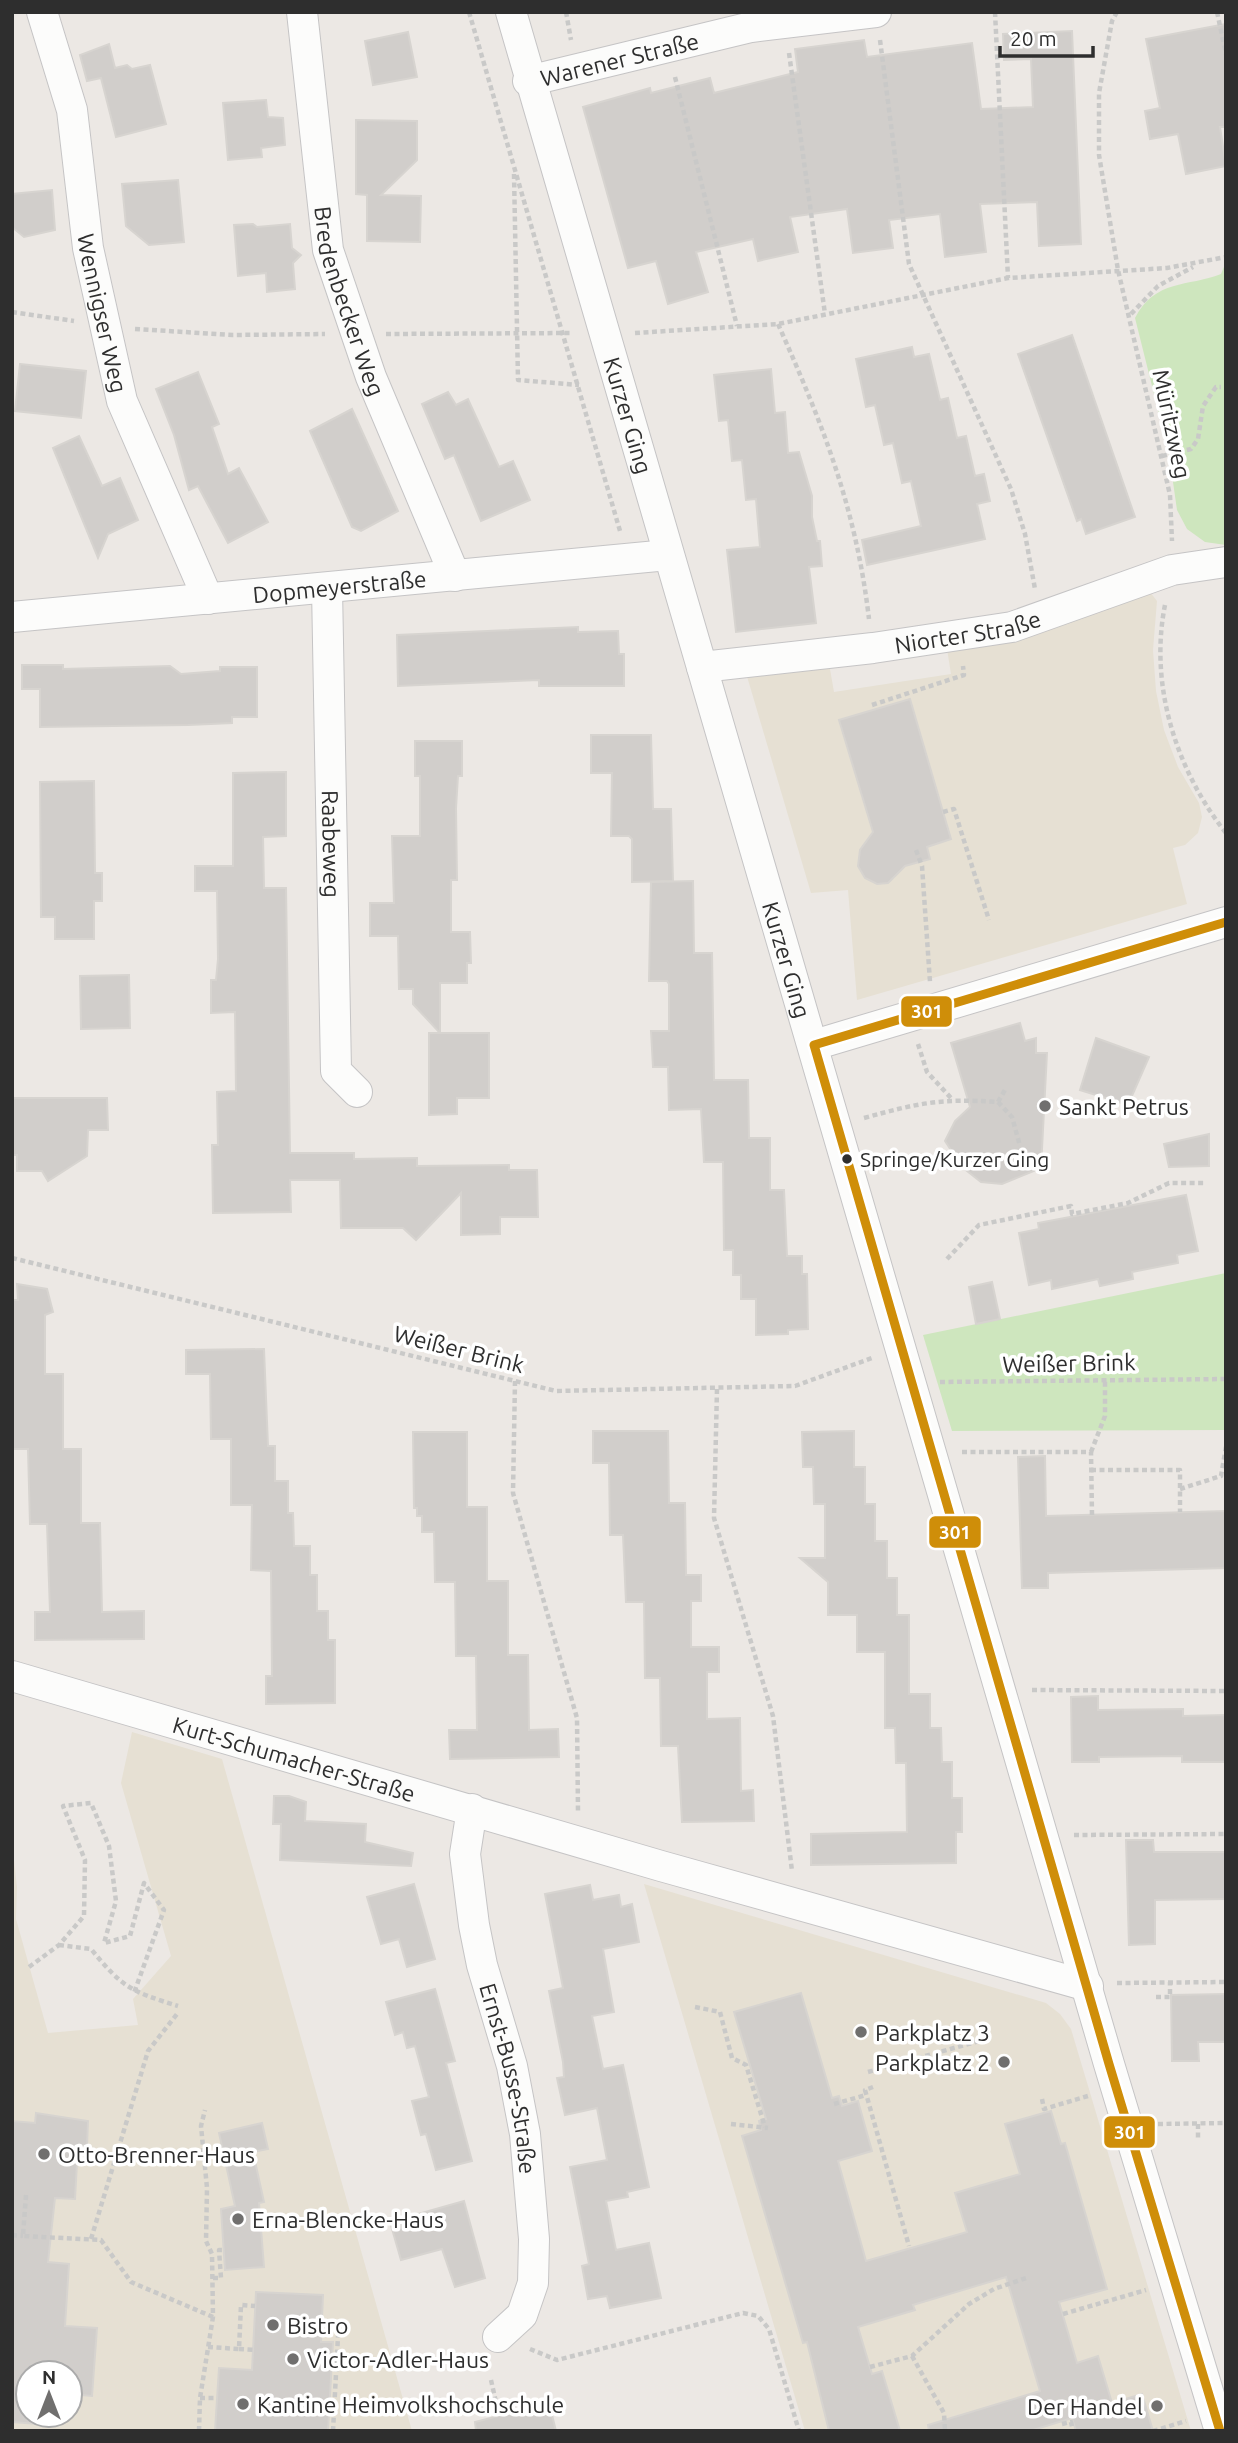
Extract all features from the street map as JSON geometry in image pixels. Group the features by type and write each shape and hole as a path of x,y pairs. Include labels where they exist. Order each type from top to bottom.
{"street":[{"name":"Wennigser Weg","path":"42,12 72,110 88,248 122,401 208,599"},
{"name":"Bredenbecker Weg","path":"302,12 328,250 371,377 455,576"},
{"name":"Kurzer Ging","path":"511,12 528,81 901,1347 1099,1984 1213,2366 1220,2431"},
{"name":"Warener Straße","path":"528,81 667,46 750,20 784,21 876,12"},
{"name":"Dopmeyerstraße","path":"12,617 668,555"},
{"name":"Niorter Straße","path":"702,667 960,637 1012,627 1172,570 1226,562"},
{"name":"Raabeweg","path":"327,587 336,1071 358,1092"},
{"path":"814,1045 1226,922"},
{"name":"Kurt-Schumacher-Straße","path":"12,1676 796,1903 1099,1984"},
{"name":"Ernst-Busse-Straße","path":"472,1809 465,1854 474,1925 482,1965 518,2093 525,2134 534,2239 534,2283 522,2315 498,2337"}],"path":[{"path":"469,12 628,559"},
{"path":"876,12 909,264 952,364 993,444 1011,489 1025,534 1034,587 1046,615"},
{"path":"995,12 1008,278"},
{"name":"Müritzweg","path":"1117,12 1112,20 1099,93 1099,155 1118,270 1170,495 1172,570 1162,618 1161,673 1166,718 1187,769 1226,833"},
{"path":"1217,12 1226,54"},
{"path":"784,21 825,314"},
{"path":"667,46 737,326"},
{"path":"514,166 518,380 579,385"},
{"path":"649,334 778,324 1008,278 1199,264 1226,257"},
{"path":"1130,315 1158,286 1199,264"},
{"path":"12,312 107,325 233,335 564,333"},
{"path":"778,324 813,403 856,529 873,648"},
{"path":"1162,456 1191,449 1198,439 1203,406 1216,387 1221,387"},
{"path":"872,705 964,675 960,637"},
{"path":"943,812 954,809 989,920"},
{"path":"916,850 922,866 930,982"},
{"path":"915,1035 927,1072 951,1099"},
{"path":"998,1102 1006,1088"},
{"path":"857,1120 923,1102 951,1099 998,1102 1012,1117 1020,1146"},
{"path":"947,1259 979,1225 1071,1206 1072,1214 1128,1203 1169,1183 1205,1183"},
{"name":"Weißer Brink","path":"12,1258 556,1391 795,1386 901,1347"},
{"name":"Weißer Brink","path":"912,1383 1226,1378"},
{"path":"1092,1515 1091,1451 1105,1416 1105,1380"},
{"path":"515,1381 513,1493 577,1718 578,1840"},
{"path":"717,1389 714,1518 773,1716 796,1903"},
{"path":"1180,1489 1222,1476 1226,1447"},
{"path":"954,1452 1091,1451"},
{"path":"1091,1470 1180,1470 1180,1512"},
{"path":"1024,1690 1226,1691"},
{"path":"29,1967 58,1945 84,1916 85,1860 63,1805 91,1803 109,1846 116,1901 104,1943 130,1936 144,1883 164,1910 134,1993"},
{"path":"1066,1835 1226,1834"},
{"path":"1109,1835 1109,1843"},
{"path":"58,1945 91,1949 112,1975 134,1993 178,2006"},
{"path":"1156,1997 1170,1997 1170,1982"},
{"path":"1099,1984 1226,1982"},
{"path":"695,2007 720,2012 732,2058 746,2065 767,2128 731,2124"},
{"path":"91,2239 148,2051 177,2014"},
{"path":"868,2072 979,2041"},
{"path":"873,2087 864,2090 909,2246"},
{"path":"1042,2099 1044,2109 1096,2094"},
{"path":"834,2104 866,2095"},
{"path":"199,2431 200,2398 213,2316 212,2254 206,2241 207,2188 201,2126 205,2110"},
{"path":"1147,2124 1226,2123"},
{"path":"1198,2124 1198,2138"},
{"path":"23,2236 26,2195"},
{"path":"12,2235 100,2240 131,2282 213,2316"},
{"path":"213,2278 220,2278 219,2250 223,2250"},
{"path":"870,2367 912,2356 969,2304 993,2289 1029,2277"},
{"path":"1063,2314 1152,2288"},
{"path":"239,2349 241,2305 255,2306"},
{"path":"498,2337 557,2360 743,2314 758,2316 769,2329 799,2431"},
{"path":"333,2431 338,2336"},
{"path":"208,2347 255,2350"},
{"path":"912,2356 944,2413 945,2431"},
{"path":"491,2380 498,2411"},
{"path":"200,2398 217,2398"},
{"path":"1158,2430 1191,2420"},
{"path":"1062,2424 1070,2422 1073,2431"}],"shaded area":[{"path":"1150,592 1157,601 1153,650 1156,691 1164,730 1178,767 1199,803 1202,817 1198,833 1185,845 1173,848 1187,904 857,1000 848,890 811,893 746,673 822,664 830,669 834,692 951,674 947,649"},
{"path":"132,1732 222,1759 412,2431 12,2431 12,1842 17,1887 16,1919 48,2033 138,2025 133,1999 171,1956 121,1783"},
{"path":"644,1884 1046,2003 1060,2014 1071,2029 1191,2431 805,2431"}],"green space":[{"path":"1226,262 1226,545 1205,542 1187,529 1177,510 1169,454 1135,318 1152,296 1173,286 1221,274"},
{"path":"1226,1273 1226,1430 952,1431 923,1335"}],"building":[{"path":"1226,24 1226,127 1220,127 1226,166 1186,174 1178,134 1150,139 1145,111 1160,108 1146,39"},
{"path":"1072,31 1081,244 1039,246 1037,202 980,204 986,252 945,257 940,214 889,220 893,248 853,253 847,209 790,217 798,252 758,261 753,239 696,252 708,292 668,304 656,261 628,268 583,107 650,88 651,93 710,78 714,93 798,72 795,49 864,40 867,57 972,43 981,109 1033,107 1031,59 1004,60 1003,34"},
{"path":"408,32 417,77 373,85 365,41"},
{"path":"109,44 115,68 127,65 132,69 150,65 166,124 116,137 101,78 87,81 80,55"},
{"path":"266,100 268,117 283,118 285,145 261,148 262,157 228,160 223,103"},
{"path":"356,120 417,121 417,160 381,195 421,196 420,242 367,241 367,195 356,194"},
{"path":"178,180 184,242 149,245 126,226 122,184"},
{"path":"52,190 55,230 24,237 12,227 12,194"},
{"path":"253,224 257,227 290,224 292,248 301,255 293,263 295,289 267,292 266,273 238,276 234,225"},
{"path":"1072,335 1135,517 1086,534 1081,519 1077,521 1018,354"},
{"path":"912,347 914,357 929,354 940,400 948,398 957,438 966,436 975,476 984,474 990,501 977,504 985,539 867,565 862,540 921,526 911,481 902,483 893,443 884,445 875,405 866,407 856,359"},
{"path":"20,364 86,371 81,418 15,411"},
{"path":"771,369 775,413 785,412 788,453 799,452 812,496 812,517 817,541 820,541 822,566 809,567 816,623 736,632 727,550 760,547 756,499 746,500 742,460 732,461 728,420 719,421 714,375"},
{"path":"198,372 219,424 212,427 228,474 239,468 268,522 228,543 198,486 189,490 174,435 156,389"},
{"path":"448,392 456,405 468,399 499,467 513,461 530,500 481,521 454,455 445,459 422,404"},
{"path":"352,409 398,511 361,531 352,527 310,431"},
{"path":"79,436 102,486 120,478 138,520 108,534 98,558 53,448"},
{"path":"578,627 578,632 618,631 619,654 624,654 624,686 539,686 539,680 398,686 397,635"},
{"path":"22,665 63,665 63,669 170,666 181,674 220,671 220,667 257,667 257,717 232,717 232,723 40,727 40,689 22,689"},
{"path":"910,699 951,839 927,847 930,859 905,866 888,883 877,884 865,878 858,866 860,850 873,832 839,720"},
{"path":"591,735 651,735 653,809 671,809 673,881 632,882 632,839 629,836 611,836 612,773 591,773"},
{"path":"415,741 462,741 462,776 458,776 456,808 457,880 451,880 451,932 470,932 471,963 467,963 467,983 440,983 440,1033 413,1004 413,989 399,989 398,936 370,936 370,903 394,903 392,836 420,836 420,776 415,776"},
{"path":"286,772 286,836 263,837 264,888 286,888 290,1153 354,1153 354,1159 417,1158 417,1166 509,1165 509,1170 537,1170 538,1217 500,1217 500,1234 461,1235 461,1193 416,1240 403,1228 341,1228 340,1180 290,1180 291,1212 213,1213 212,1145 218,1145 217,1092 236,1091 235,1012 211,1013 211,980 216,980 218,959 217,891 195,891 195,866 233,866 233,773"},
{"path":"94,781 95,873 102,873 102,901 94,901 94,939 55,939 55,917 41,917 40,782"},
{"path":"693,881 694,953 712,953 714,1080 748,1080 749,1138 770,1138 770,1190 784,1190 787,1256 802,1256 802,1274 807,1274 808,1329 788,1330 788,1334 756,1335 756,1299 741,1299 741,1275 733,1275 733,1250 724,1250 723,1162 704,1162 701,1109 669,1110 668,1067 653,1067 651,1031 669,1031 669,984 667,981 649,981 651,882"},
{"path":"129,975 130,1028 81,1029 80,976"},
{"name":"Sankt Petrus","path":"1020,1023 1025,1041 1036,1038 1036,1053 1047,1053 1041,1168 1002,1184 981,1182 962,1167 945,1141 955,1121 970,1107 951,1043"},
{"path":"429,1033 489,1033 489,1098 457,1098 457,1114 429,1115"},
{"path":"1096,1038 1149,1057 1128,1105 1080,1090"},
{"path":"12,1098 107,1098 108,1130 88,1130 87,1156 48,1181 42,1171 17,1171 17,1155 12,1155"},
{"path":"1209,1134 1209,1166 1169,1167 1164,1144"},
{"path":"1186,1195 1198,1251 1177,1255 1178,1263 1132,1272 1133,1279 1100,1286 1098,1279 1052,1289 1051,1280 1029,1285 1019,1233 1039,1229 1038,1223"},
{"path":"992,1282 1000,1319 976,1324 969,1287"},
{"path":"17,1284 47,1289 53,1312 45,1315 45,1374 63,1374 63,1449 81,1449 81,1523 100,1523 102,1612 144,1611 144,1639 35,1640 35,1612 50,1612 47,1524 30,1524 28,1449 12,1449 12,1300 18,1300"},
{"path":"264,1349 268,1446 275,1446 275,1481 288,1481 288,1513 293,1513 294,1546 310,1546 310,1575 317,1575 317,1611 328,1611 328,1640 335,1640 335,1703 266,1704 266,1676 272,1676 271,1571 251,1570 252,1505 231,1505 231,1439 211,1439 210,1374 186,1374 186,1350"},
{"path":"593,1431 668,1431 669,1503 685,1503 686,1575 701,1575 701,1601 691,1601 691,1647 719,1647 719,1672 707,1672 707,1719 740,1718 741,1791 753,1790 754,1821 682,1822 678,1746 661,1746 660,1678 645,1678 644,1602 626,1602 623,1535 610,1535 609,1463 593,1463"},
{"path":"854,1431 854,1467 865,1467 865,1504 875,1504 875,1541 887,1541 887,1578 897,1578 897,1615 909,1615 909,1694 930,1694 930,1728 941,1728 942,1762 952,1762 952,1798 962,1798 962,1832 956,1832 956,1863 811,1865 811,1834 907,1832 906,1763 896,1763 895,1728 885,1728 885,1652 857,1652 857,1615 828,1615 828,1582 800,1558 825,1558 825,1504 814,1504 813,1467 803,1467 802,1432"},
{"path":"413,1432 467,1432 467,1507 487,1507 487,1581 508,1581 508,1655 528,1655 529,1730 558,1729 559,1757 450,1759 449,1730 477,1730 476,1656 456,1656 455,1582 435,1582 434,1532 422,1532 422,1516 417,1516 417,1508 414,1508"},
{"path":"1045,1456 1046,1516 1226,1511 1226,1568 1048,1573 1048,1588 1022,1588 1018,1457"},
{"path":"1098,1696 1098,1710 1183,1709 1183,1716 1226,1715 1226,1762 1182,1762 1182,1756 1099,1757 1099,1762 1072,1762 1071,1697"},
{"path":"274,1796 289,1796 306,1802 305,1821 366,1824 365,1842 413,1853 411,1866 280,1860 281,1824 273,1824"},
{"path":"1126,1840 1153,1840 1154,1852 1226,1852 1226,1899 1155,1900 1155,1944 1129,1945"},
{"path":"414,1884 435,1959 407,1967 399,1939 381,1944 367,1897"},
{"path":"590,1885 593,1900 619,1895 621,1907 632,1904 639,1942 603,1949 614,2012 592,2016 603,2069 623,2065 649,2187 627,2192 628,2197 606,2201 616,2250 649,2243 661,2298 610,2308 607,2296 588,2299 582,2266 589,2264 570,2167 607,2160 597,2108 565,2115 557,2078 564,2077 563,2062 549,1991 563,1988 545,1894"},
{"path":"435,1989 455,2061 446,2063 472,2161 436,2170 426,2134 421,2135 412,2101 429,2097 415,2046 407,2048 403,2032 395,2035 386,2002"},
{"path":"801,1993 832,2098 839,2096 842,2106 858,2101 872,2151 838,2161 866,2261 967,2232 955,2193 1020,2174 1005,2124 1051,2111 1061,2144 1065,2143 1107,2289 1059,2302 1077,2363 1098,2356 1112,2403 1142,2394 1153,2431 1076,2431 1072,2418 1030,2431 929,2431 928,2425 1040,2391 1006,2277 913,2305 915,2310 858,2327 872,2374 882,2371 900,2431 829,2431 807,2342 803,2343 742,2136 761,2130 759,2121 766,2119 734,2012"},
{"path":"1226,1994 1226,2042 1198,2042 1199,2061 1172,2061 1171,1995"},
{"path":"36,2113 88,2121 87,2146 78,2145 75,2199 55,2198 48,2262 69,2264 65,2326 97,2328 92,2396 84,2395 84,2359 14,2359 14,2422 12,2121 35,2123"},
{"name":"Erna-Blencke-Haus","path":"262,2123 268,2149 253,2152 264,2202 259,2203 264,2267 225,2270 221,2209 235,2206 219,2133"},
{"path":"464,2201 485,2278 455,2287 442,2249 401,2260 390,2222"},
{"name":"Victor-Adler-Haus","path":"256,2292 323,2295 321,2342 333,2342 328,2431 215,2431 219,2368 252,2370"},
{"path":"549,2403 556,2431 476,2431 475,2422"}],"transit line":[{"name":"301","path":"1220,2431 1109,2064 814,1045 1226,922"}],"place":[{"name":"Sankt Petrus","path":"1045,1106"},
{"name":"Springe/Kurzer Ging","path":"847,1159"},
{"name":"Parkplatz 3","path":"861,2032"},
{"name":"Parkplatz 2","path":"1004,2062"},
{"name":"Otto-Brenner-Haus","path":"44,2154"},
{"name":"Erna-Blencke-Haus","path":"238,2219"},
{"name":"Bistro","path":"273,2325"},
{"name":"Victor-Adler-Haus","path":"293,2359"},
{"name":"Kantine Heimvolkshochschule","path":"243,2404"},
{"name":"Der Handel","path":"1157,2406"}]}
